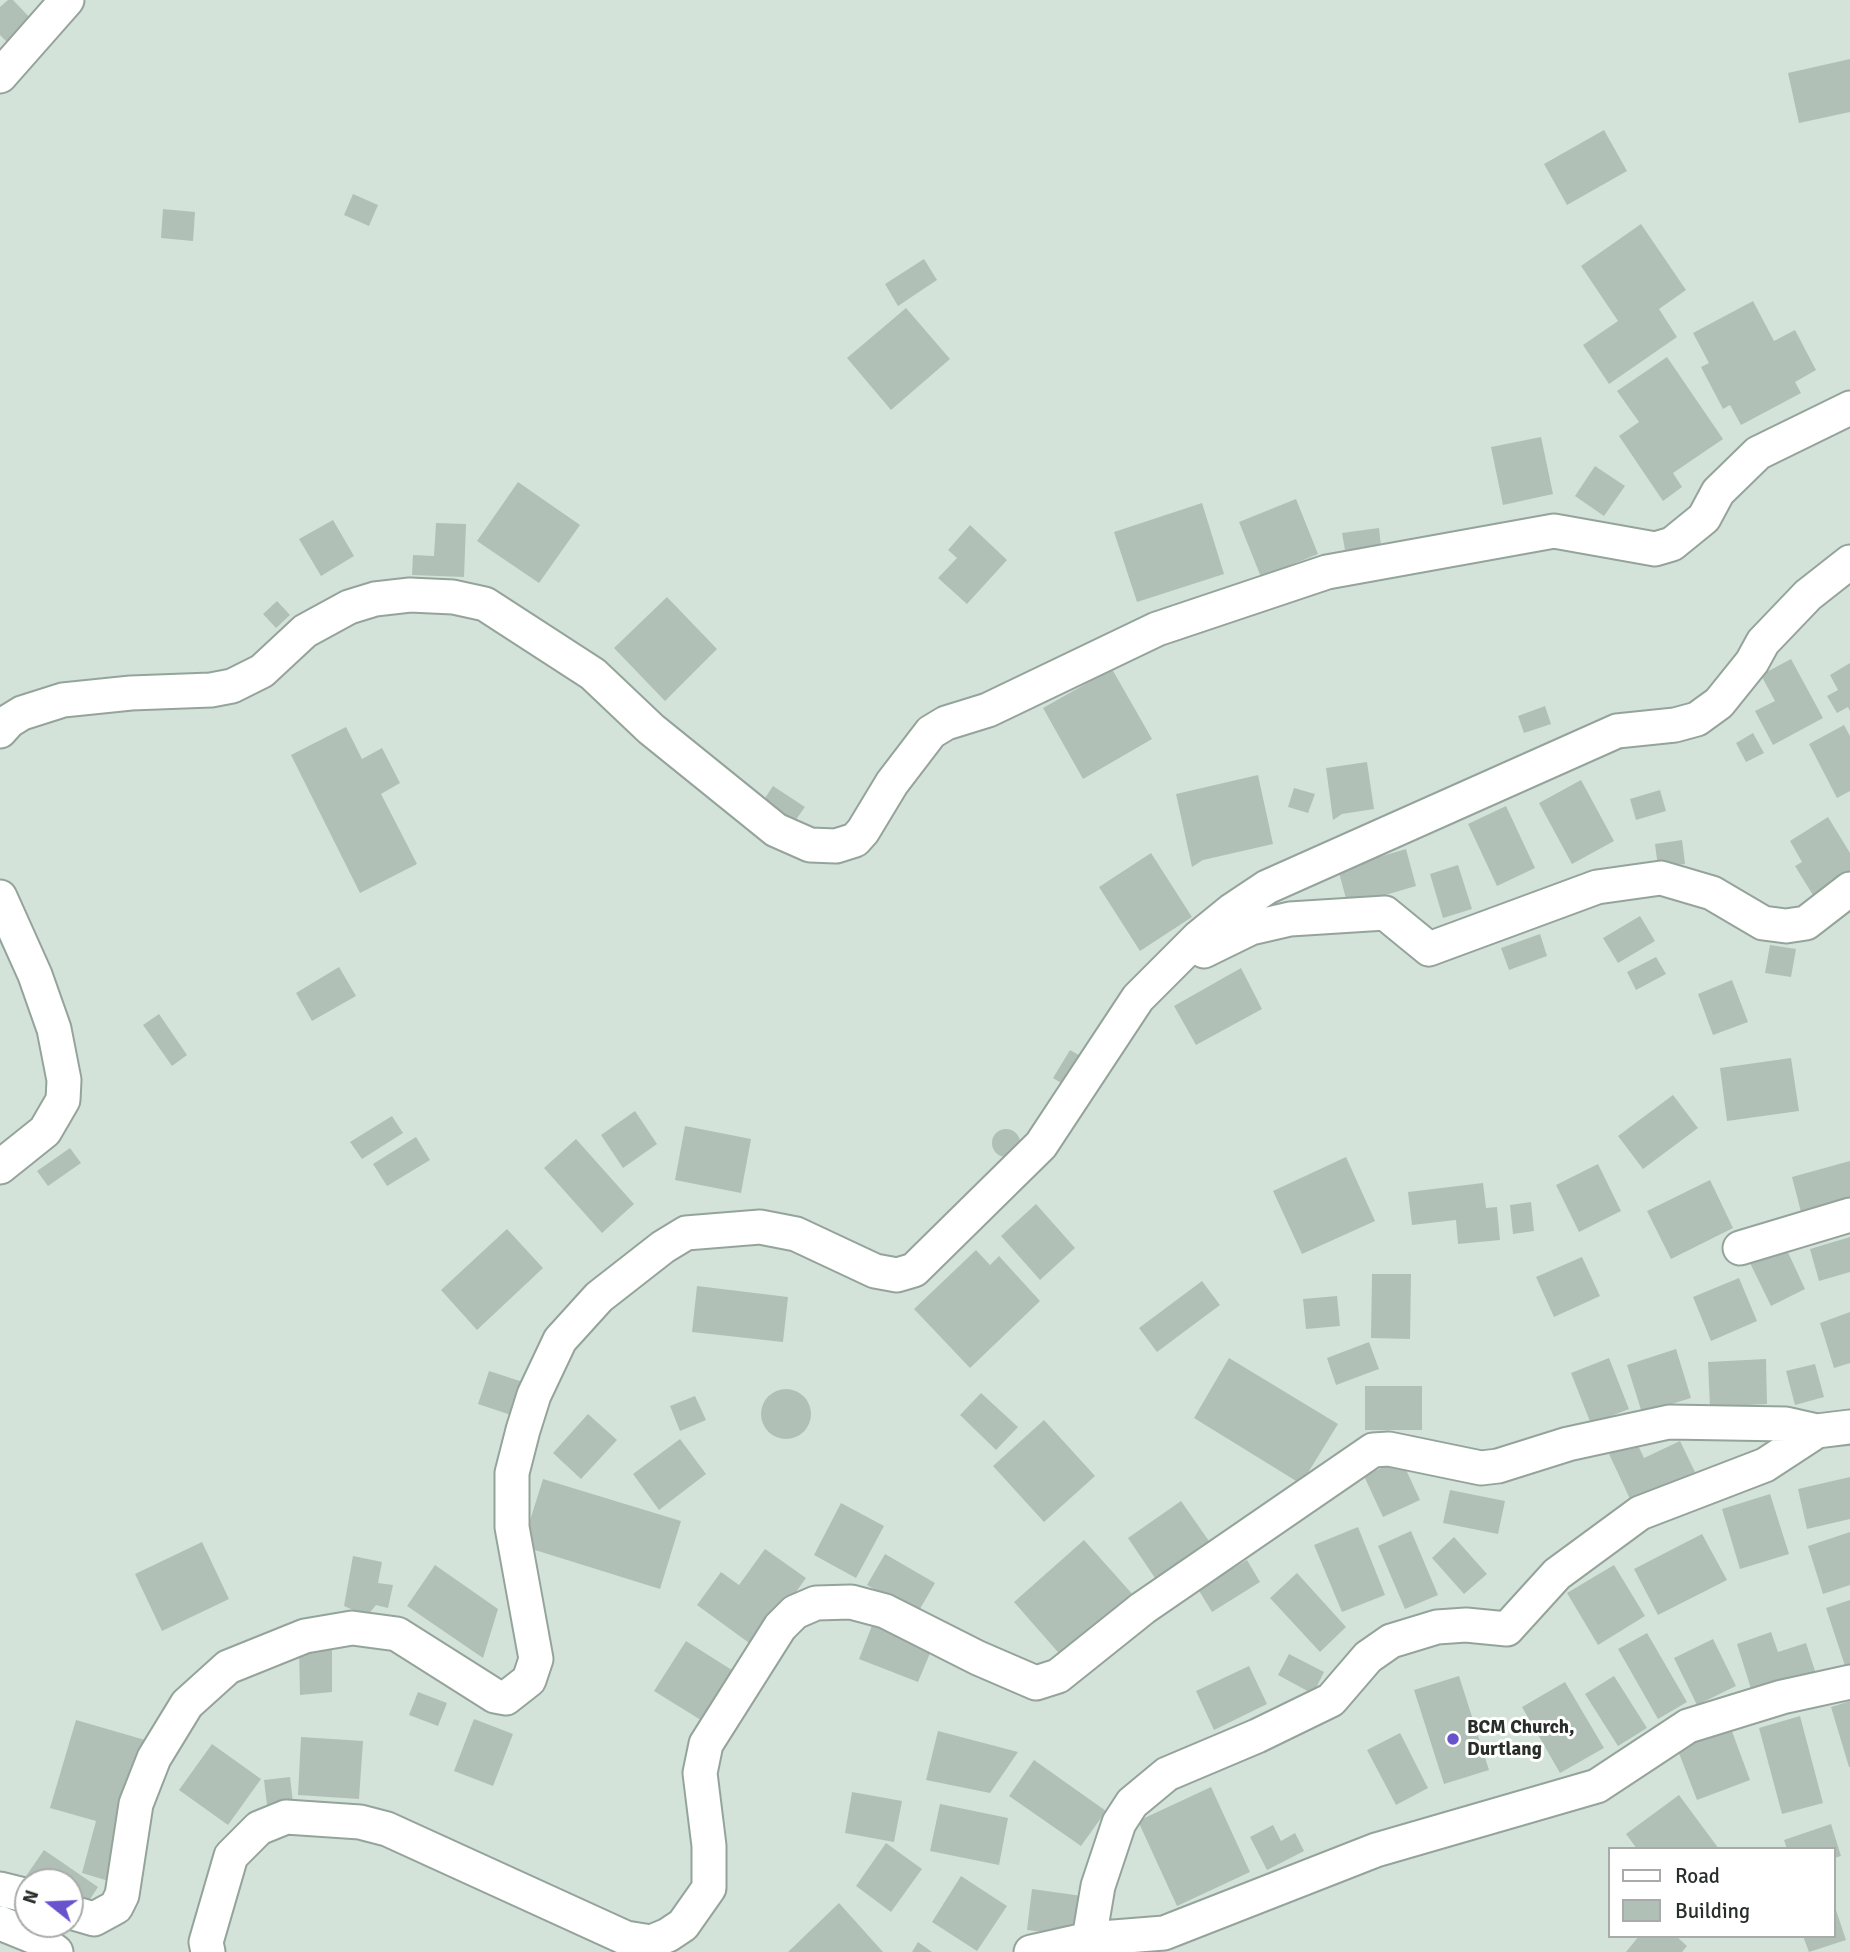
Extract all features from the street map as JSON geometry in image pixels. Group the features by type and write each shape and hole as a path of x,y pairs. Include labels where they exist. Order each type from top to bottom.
{"street":[{"path":"0,76 67,0"},
{"path":"0,731 22,713 63,700 131,693 211,691 232,686 262,671 306,631 349,607 375,599 410,595 453,597 485,604 593,674 651,729 776,830 810,845 836,846 855,839 863,831 891,783 931,732 946,723 988,710 1157,629 1327,572 1435,550 1555,531 1655,549 1672,544 1704,518 1718,492 1758,453 1850,408"},
{"path":"84,1916 94,1919 116,1907 122,1895 134,1811 154,1758 187,1704 228,1667 305,1636 352,1628 397,1634 495,1696 506,1698 518,1692 529,1680 536,1659 512,1527 512,1473 534,1395 559,1340 575,1321 599,1297 663,1247 686,1233 708,1229 760,1227 784,1231 845,1254 875,1271 897,1275 914,1270 1041,1145 1119,1024 1158,975 1199,937 1267,887 1617,731 1675,725 1697,719 1719,703 1752,662 1763,642 1799,604 1850,562"},
{"path":"1158,975 1251,928 1290,919 1385,913 1429,949 1597,887 1661,878 1712,892 1763,923 1786,926 1806,923 1850,889"},
{"path":"0,897 47,1007 64,1080 63,1100 45,1131 0,1167"},
{"path":"1740,1248 1850,1215"},
{"path":"208,1952 206,1942 231,1856 259,1828 286,1817 360,1822 387,1829 626,1938 651,1942 668,1935 683,1924 709,1888 709,1846 701,1773 706,1744 780,1627 795,1612 816,1603 850,1602 885,1611 1027,1681 1046,1681 1058,1676 1153,1601 1373,1450 1389,1449 1481,1468 1514,1462 1568,1444 1669,1422 1786,1424 1817,1430 1850,1427"},
{"path":"1089,1939 1098,1886 1119,1823 1132,1802 1167,1773 1257,1736 1331,1700 1368,1657 1391,1641 1437,1627 1466,1625 1507,1629 1557,1574 1640,1513 1765,1465 1817,1430"},
{"path":"1031,1952 1089,1939 1164,1933 1376,1850 1597,1786 1688,1726 1782,1697 1850,1682"},
{"path":"0,1923 37,1938 57,1952"}],"building":[{"path":"8,0 13,0 33,21 9,44 0,35 0,7"},
{"path":"1850,59 1850,112 1799,123 1788,73"},
{"path":"1604,130 1627,171 1567,205 1544,164"},
{"path":"353,194 378,205 369,226 344,215"},
{"path":"163,209 195,212 193,241 161,238"},
{"path":"1641,224 1686,290 1659,309 1677,337 1609,384 1583,345 1618,321 1581,266"},
{"path":"924,259 937,280 898,306 885,284"},
{"path":"1753,301 1774,341 1795,330 1816,370 1795,382 1801,393 1741,425 1730,405 1723,409 1701,367 1709,363 1693,333"},
{"path":"906,308 950,359 891,410 847,358"},
{"path":"1667,357 1723,439 1673,473 1682,487 1663,501 1619,436 1639,422 1617,391"},
{"path":"1541,437 1553,494 1503,505 1491,447"},
{"path":"1595,466 1625,486 1604,516 1575,496"},
{"path":"518,482 580,525 539,583 477,541"},
{"path":"1296,499 1318,554 1261,577 1239,522"},
{"path":"1202,503 1224,574 1137,602 1114,532"},
{"path":"333,520 354,556 321,576 299,539"},
{"path":"436,523 466,524 464,577 412,575 413,555 434,556"},
{"path":"970,525 1007,560 967,604 938,578 957,558 948,550"},
{"path":"1379,528 1381,546 1345,550 1342,533"},
{"path":"667,597 717,649 665,701 614,648"},
{"path":"277,601 290,615 276,628 263,614"},
{"path":"1791,659 1823,718 1773,745 1755,711 1775,701 1761,675"},
{"path":"1850,663 1850,711 1848,707 1837,713 1827,696 1838,690 1830,675"},
{"path":"1112,669 1152,739 1083,779 1043,708"},
{"path":"1545,706 1551,724 1524,733 1518,716"},
{"path":"1844,725 1850,736 1850,791 1837,798 1809,744"},
{"path":"346,727 362,759 382,748 400,783 381,794 417,864 360,893 291,755"},
{"path":"1753,733 1764,753 1746,762 1736,743"},
{"path":"1367,762 1374,809 1342,814 1333,820 1326,768"},
{"path":"1258,775 1273,844 1203,860 1192,867 1176,794"},
{"path":"1581,780 1614,841 1572,864 1539,803"},
{"path":"773,786 805,807 792,825 761,804"},
{"path":"1294,788 1315,794 1308,813 1288,807"},
{"path":"1660,790 1666,811 1636,820 1630,799"},
{"path":"1506,806 1535,868 1497,886 1468,824"},
{"path":"1828,817 1850,853 1850,879 1816,900 1795,866 1802,862 1790,841"},
{"path":"1682,840 1685,864 1658,867 1655,844"},
{"path":"1406,849 1416,886 1348,906 1338,869"},
{"path":"1151,853 1192,917 1140,951 1099,887"},
{"path":"1458,865 1472,909 1443,918 1430,874"},
{"path":"1640,916 1655,941 1618,963 1603,938"},
{"path":"1540,934 1547,956 1509,970 1501,948"},
{"path":"1770,945 1796,949 1791,977 1765,973"},
{"path":"1656,957 1666,974 1636,990 1627,972"},
{"path":"339,967 356,996 312,1021 296,993"},
{"path":"1241,968 1262,1009 1196,1045 1174,1006"},
{"path":"1732,980 1748,1022 1713,1035 1698,994"},
{"path":"159,1014 187,1055 172,1066 143,1025"},
{"path":"1070,1050 1084,1058 1066,1086 1053,1078"},
{"path":"1791,1058 1799,1111 1727,1121 1720,1068"},
{"path":"1673,1095 1698,1128 1643,1169 1618,1136"},
{"path":"635,1111 657,1144 623,1168 601,1135"},
{"path":"392,1116 403,1133 362,1159 350,1142"},
{"path":"685,1126 751,1139 741,1193 675,1180"},
{"path":"1006,1129 1016,1133 1020,1143 1016,1153 1006,1157 996,1153 992,1143 996,1133"},
{"path":"416,1137 430,1160 387,1186 373,1164"},
{"path":"576,1139 634,1204 602,1233 544,1168"},
{"path":"70,1148 81,1163 48,1186 37,1171"},
{"path":"1346,1157 1375,1221 1302,1254 1273,1191"},
{"path":"1850,1161 1850,1199 1801,1212 1792,1177"},
{"path":"1598,1164 1621,1211 1579,1232 1556,1185"},
{"path":"1710,1180 1733,1228 1671,1259 1647,1211"},
{"path":"1483,1183 1486,1208 1497,1207 1500,1240 1458,1244 1456,1220 1412,1225 1408,1192"},
{"path":"1531,1202 1534,1231 1513,1234 1510,1205"},
{"path":"1036,1204 1075,1248 1040,1280 1001,1236"},
{"path":"507,1229 543,1268 477,1330 441,1290"},
{"path":"1850,1237 1850,1272 1819,1281 1810,1249"},
{"path":"1785,1246 1805,1289 1771,1306 1750,1263"},
{"path":"976,1250 990,1265 999,1256 1040,1301 970,1368 914,1309"},
{"path":"1582,1257 1600,1296 1554,1317 1536,1277"},
{"path":"1372,1274 1411,1274 1410,1339 1371,1338"},
{"path":"1739,1278 1757,1321 1711,1341 1693,1297"},
{"path":"1202,1281 1220,1305 1157,1352 1139,1328"},
{"path":"697,1286 788,1297 783,1342 692,1332"},
{"path":"1337,1296 1340,1326 1306,1329 1303,1299"},
{"path":"1850,1312 1850,1363 1834,1368 1820,1323"},
{"path":"1369,1342 1379,1369 1336,1385 1327,1358"},
{"path":"1676,1349 1691,1398 1642,1413 1627,1365"},
{"path":"1229,1358 1338,1424 1301,1484 1194,1418"},
{"path":"1609,1358 1629,1409 1591,1424 1571,1373"},
{"path":"1766,1359 1767,1404 1710,1407 1708,1362"},
{"path":"1815,1364 1824,1397 1795,1405 1786,1371"},
{"path":"489,1371 529,1384 517,1417 478,1404"},
{"path":"1365,1386 1422,1386 1422,1430 1365,1430"},
{"path":"786,1389 803,1397 811,1414 803,1431 786,1439 769,1431 761,1414 769,1397"},
{"path":"981,1393 1018,1427 996,1450 960,1415"},
{"path":"695,1396 706,1420 680,1431 670,1406"},
{"path":"588,1414 617,1440 581,1479 553,1453"},
{"path":"1044,1420 1095,1476 1044,1522 993,1466"},
{"path":"680,1439 706,1474 659,1510 633,1474"},
{"path":"1636,1441 1644,1458 1680,1441 1695,1472 1631,1501 1609,1454"},
{"path":"1401,1459 1420,1500 1383,1517 1364,1476"},
{"path":"1850,1477 1850,1519 1807,1529 1798,1489"},
{"path":"543,1479 681,1521 660,1589 522,1546"},
{"path":"1450,1490 1505,1501 1498,1534 1443,1523"},
{"path":"1770,1494 1789,1554 1740,1569 1722,1509"},
{"path":"1181,1501 1211,1544 1157,1581 1128,1538"},
{"path":"841,1503 884,1526 856,1578 814,1555"},
{"path":"1358,1527 1385,1595 1342,1612 1314,1545"},
{"path":"1411,1531 1438,1595 1405,1609 1378,1546"},
{"path":"1850,1532 1850,1585 1823,1594 1808,1546"},
{"path":"1702,1534 1727,1580 1658,1615 1634,1569"},
{"path":"1454,1537 1487,1574 1464,1594 1432,1558"},
{"path":"1084,1540 1134,1596 1064,1659 1014,1602"},
{"path":"202,1542 229,1599 162,1631 135,1574"},
{"path":"765,1549 806,1578 756,1648 697,1605 721,1572 739,1585"},
{"path":"885,1554 935,1583 917,1614 867,1585"},
{"path":"353,1556 382,1562 378,1583 393,1585 388,1608 376,1605 367,1616 344,1606"},
{"path":"1247,1560 1260,1582 1212,1612 1198,1589"},
{"path":"435,1565 498,1609 483,1658 407,1606"},
{"path":"1614,1565 1645,1616 1598,1645 1567,1593"},
{"path":"1297,1573 1346,1627 1320,1652 1270,1598"},
{"path":"1850,1600 1850,1664 1845,1666 1826,1608"},
{"path":"873,1623 933,1646 918,1682 859,1659"},
{"path":"1771,1632 1778,1652 1806,1643 1815,1671 1752,1692 1737,1644"},
{"path":"1647,1633 1687,1702 1658,1719 1618,1649"},
{"path":"1713,1639 1736,1686 1697,1705 1674,1658"},
{"path":"686,1641 735,1672 704,1722 654,1691"},
{"path":"299,1648 332,1648 332,1692 300,1695"},
{"path":"1289,1654 1324,1672 1313,1694 1278,1675"},
{"path":"1249,1666 1267,1704 1214,1730 1196,1691"},
{"path":"1459,1676 1489,1770 1444,1784 1414,1690"},
{"path":"1614,1676 1647,1728 1618,1746 1585,1694"},
{"path":"1565,1682 1604,1748 1560,1773 1522,1707"},
{"path":"418,1692 447,1703 438,1726 409,1715"},
{"path":"1850,1701 1850,1767 1849,1767 1831,1707"},
{"path":"1800,1716 1823,1803 1782,1814 1759,1728"},
{"path":"474,1719 513,1734 493,1786 454,1771"},
{"path":"76,1720 152,1742 112,1882 84,1874 96,1821 50,1808"},
{"path":"1730,1726 1750,1780 1697,1800 1677,1748"},
{"path":"938,1731 1018,1752 990,1793 926,1780"},
{"path":"1400,1733 1428,1788 1396,1805 1367,1750"},
{"path":"301,1737 363,1741 359,1799 298,1795"},
{"path":"212,1744 261,1779 228,1825 179,1790"},
{"path":"1034,1760 1106,1811 1081,1846 1009,1796"},
{"path":"290,1777 293,1803 267,1805 264,1780"},
{"path":"1211,1787 1250,1872 1177,1906 1138,1821"},
{"path":"852,1792 902,1801 894,1842 845,1833"},
{"path":"1679,1795 1718,1847 1636,1847 1626,1834"},
{"path":"940,1804 1008,1818 999,1865 930,1851"},
{"path":"1831,1824 1841,1856 1836,1857 1836,1847 1786,1847 1784,1840"},
{"path":"1273,1825 1281,1841 1295,1833 1304,1851 1267,1870 1250,1837"},
{"path":"886,1843 922,1869 891,1912 856,1886"},
{"path":"44,1850 70,1868 32,1868"},
{"path":"961,1876 1007,1906 977,1951 932,1922"},
{"path":"84,1877 98,1887 84,1908"},
{"path":"1032,1889 1082,1896 1077,1936 1027,1930"},
{"path":"839,1903 883,1952 788,1952"},
{"path":"1836,1910 1846,1940 1809,1952 1804,1938 1836,1938"},
{"path":"1637,1938 1678,1938 1687,1946 1682,1952 1626,1952"},
{"path":"918,1942 932,1952 912,1952"}],"place":[{"name":"BCM Church, Durtlang","path":"1453,1739"}]}
